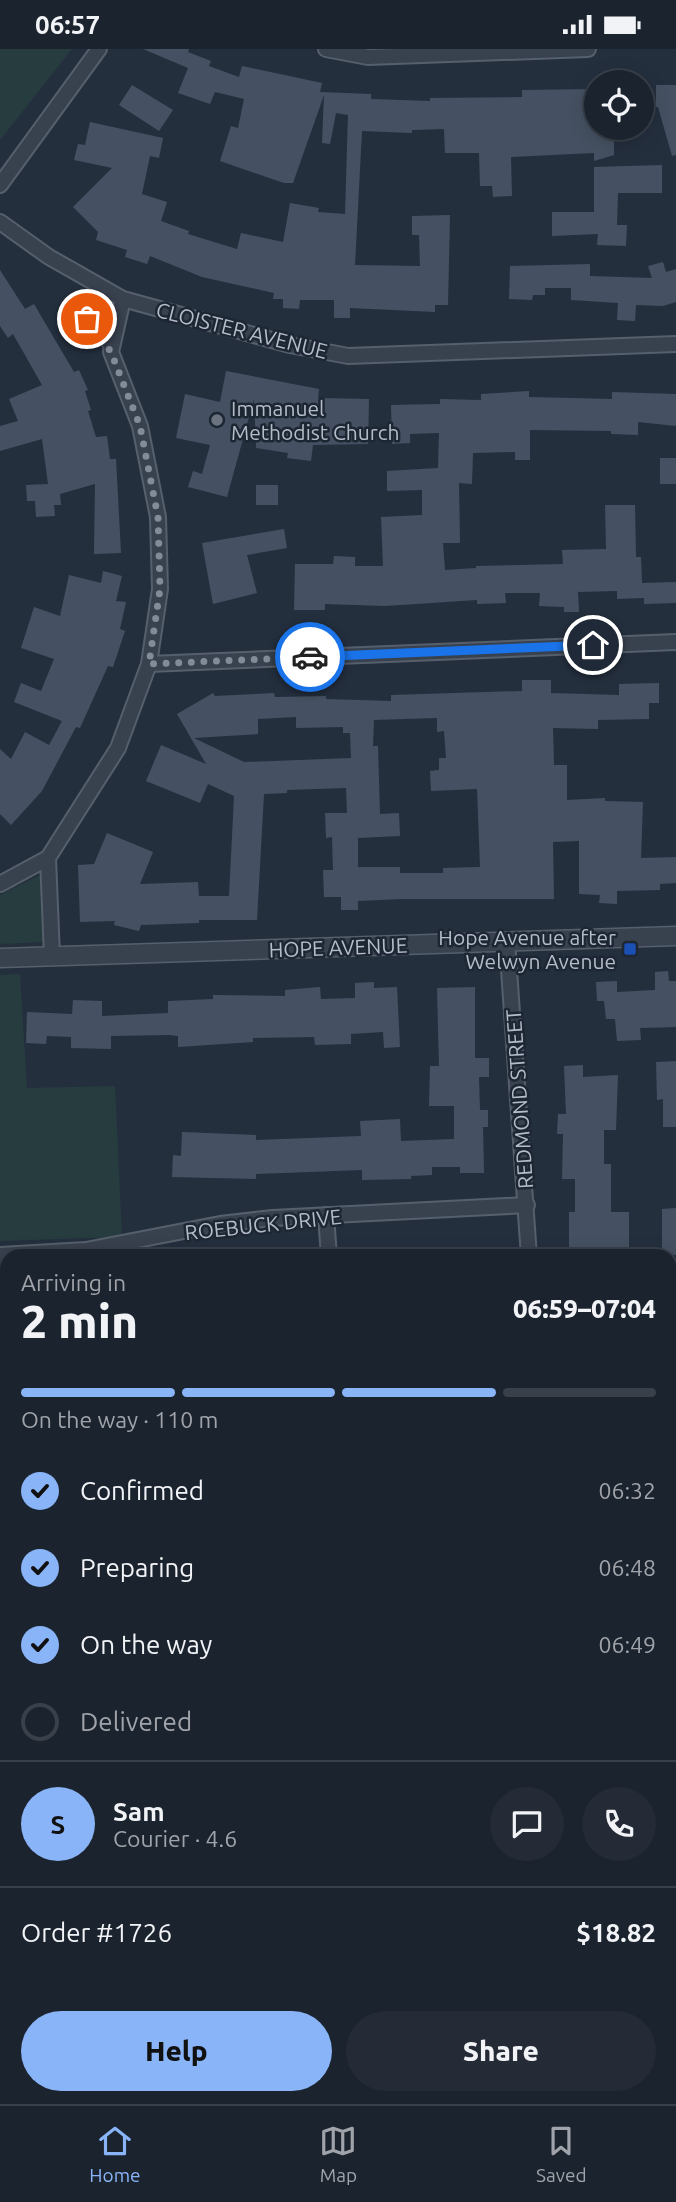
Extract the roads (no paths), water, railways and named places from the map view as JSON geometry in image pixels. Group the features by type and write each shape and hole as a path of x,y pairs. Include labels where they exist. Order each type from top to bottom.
{"street":[{"path":"0,185 99,49"},
{"path":"326,49 368,57 588,49"},
{"name":"CLOISTER AVENUE","path":"0,222 49,257 123,299 290,345 348,356 676,344"},
{"path":"0,884 48,858 118,748 149,664 160,589 158,517 140,426 111,352 123,299"},
{"path":"149,664 676,642"},
{"path":"48,858 52,956"},
{"name":"HOPE AVENUE","path":"0,958 676,936"},
{"name":"REDMOND STREET","path":"507,941 529,1249"},
{"name":"ROEBUCK DRIVE","path":"96,1249 220,1224 527,1205"},
{"path":"326,1216 328,1249"}],"lane":[{"path":"75,302 111,352"}],"place":[{"name":"Immanuel Methodist Church","path":"217,420"},
{"name":"Hope Avenue after Welwyn Avenue","path":"630,949"}]}
